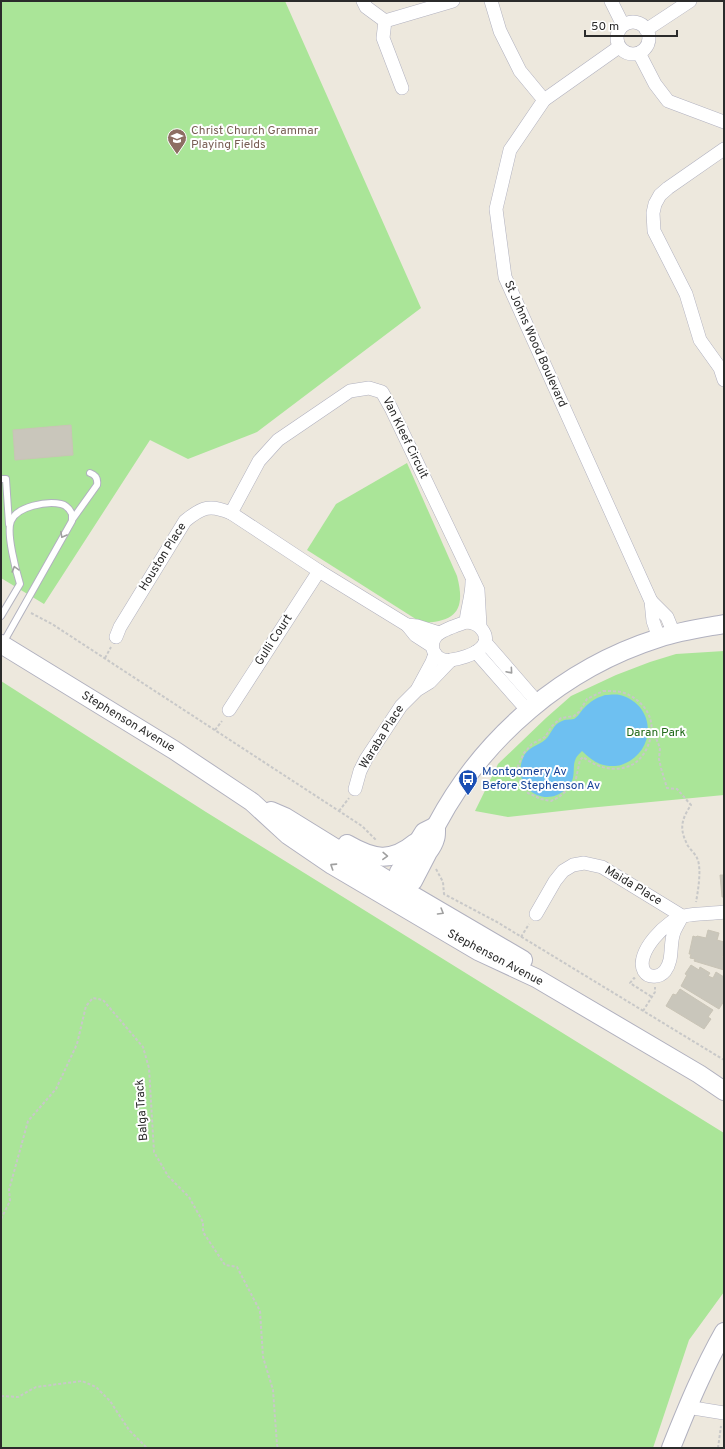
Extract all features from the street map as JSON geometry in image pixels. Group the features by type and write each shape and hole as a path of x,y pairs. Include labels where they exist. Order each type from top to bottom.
{"main road":[{"path":"478,951 409,907 395,885 399,872 424,832 436,826 462,784 483,755 533,707 563,684 602,662 626,651 667,636 698,628 724,624"},
{"name":"Stephenson Avenue","path":"1,645 174,750 252,802 288,835 332,865 478,951 536,978 699,1074 724,1091"},
{"name":"Stephenson Avenue","path":"252,802 285,817 503,949 618,1014 724,1081"},
{"path":"285,817 310,821 362,852 371,855 396,855 405,851 418,841"},
{"path":"367,886 395,885 413,881 436,838 436,826"},
{"path":"671,1448 706,1364 724,1332"}],"street":[{"path":"363,1 366,7 385,21"},
{"path":"385,21 453,1"},
{"path":"491,1 500,31 520,71 544,100"},
{"path":"611,1 623,25"},
{"path":"646,30 690,1"},
{"path":"385,21 384,38 402,88"},
{"path":"631,22 636,23 646,30 648,41 647,46 639,53 630,54 624,52 619,47 617,36 623,25 631,22"},
{"name":"St Johns Wood Boulevard","path":"619,47 544,100 510,150 496,209 505,277 651,601 653,621 667,636"},
{"path":"639,53 655,84 668,100 724,122"},
{"path":"724,149 660,195 652,213 654,231 686,294 700,340 722,367 724,380"},
{"name":"Van Kleef Circuit","path":"231,513 260,461 278,440 350,391 368,388 382,392 478,590 480,626"},
{"name":"Houston Place","path":"116,637 120,627 185,521 197,511 208,507 220,508 231,513"},
{"path":"231,513 318,571 407,625 414,635 434,650 443,660 451,660 476,652 485,642 485,635 480,626 474,623 466,622 439,633 434,639 434,650"},
{"name":"Gulli Court","path":"229,710 318,571"},
{"path":"466,622 472,591 472,579"},
{"path":"407,625 417,626 439,633"},
{"path":"485,642 533,707"},
{"name":"Waraba Place","path":"417,690 432,662 434,650"},
{"path":"476,652 533,707"},
{"name":"Waraba Place","path":"355,789 360,771 384,730 401,706 417,690 430,682 451,660"},
{"name":"Maida Place","path":"533,919 555,881 563,871 573,865 584,863 602,867 682,916 724,912"},
{"path":"687,1407 724,1413"}],"lane":[{"path":"1,645 72,521 96,485 97,478 90,473"},
{"path":"1,479 6,479 9,527 14,566 20,584 1,616"},
{"path":"9,527 13,516 20,511 41,504 62,504 72,514 72,521"}],"path":[{"path":"28,611 52,624 216,730 362,826 370,835 381,842"},
{"path":"603,691 622,692 637,699 648,712 652,724 652,737 640,760 627,767 610,769 601,767 591,763 583,757 580,760 575,783 559,797 551,801 541,799 528,793 520,781 518,766 524,753 532,744 545,737 552,726 560,718 574,716 579,712 587,699 603,691"},
{"path":"652,737 656,738 660,748 658,759 667,788 677,789 691,805 683,818 682,833 688,846 698,859 700,885 695,903"},
{"path":"434,867 441,877 444,894 522,937 724,1060"},
{"path":"522,937 533,919"},
{"path":"643,1010 655,992"},
{"name":"Balga Track","path":"1,1219 10,1201 9,1190 28,1121 56,1089 76,1044 86,1006 93,998 103,1000 143,1047 149,1068 154,1152 168,1176 189,1197 203,1222 203,1232 225,1265 237,1268 260,1311 263,1357 273,1390 278,1448"},
{"path":"1,1396 18,1397 36,1387 82,1380 96,1387 110,1401 129,1430 147,1448"}],"green space":[{"name":"Christ Church Grammar Playing Fields","path":"1,1 285,1 421,308 257,432 188,459 150,440 44,604 1,578"},
{"path":"407,463 457,576 460,598 459,606 456,612 450,617 434,622 422,623 307,550 336,504"},
{"name":"Daran Park","path":"724,651 724,795 508,817 475,811 498,764 571,696 616,675 676,654"},
{"path":"1,681 206,812 724,1133 724,1292 689,1340 653,1448 1,1448"}],"water":[{"path":"605,695 620,695 632,700 641,708 646,718 648,729 646,740 641,750 633,759 621,765 613,766 597,763 582,751 576,758 572,781 566,789 557,795 548,797 540,796 532,792 526,786 522,778 520,768 527,751 546,739 559,722 574,719 589,703"}],"building":[{"path":"71,425 73,455 15,460 13,430"},
{"path":"720,875 724,875 724,897 722,897"},
{"path":"708,930 719,933 717,940 724,942 722,957 724,958 724,970 694,961 695,959 690,958 691,954 689,954 693,936 706,938"},
{"path":"691,965 699,970 700,967 710,973 708,976 713,978 716,972 724,977 724,1001 719,1009 681,986 687,975 685,974"},
{"path":"680,989 713,1010 708,1017 711,1019 704,1029 666,1006 673,994 676,995"}],"place":[{"name":"Christ Church Grammar Playing Fields","path":"177,155"},
{"name":"Montgomery Av Before Stephenson Av","path":"468,796"}]}
